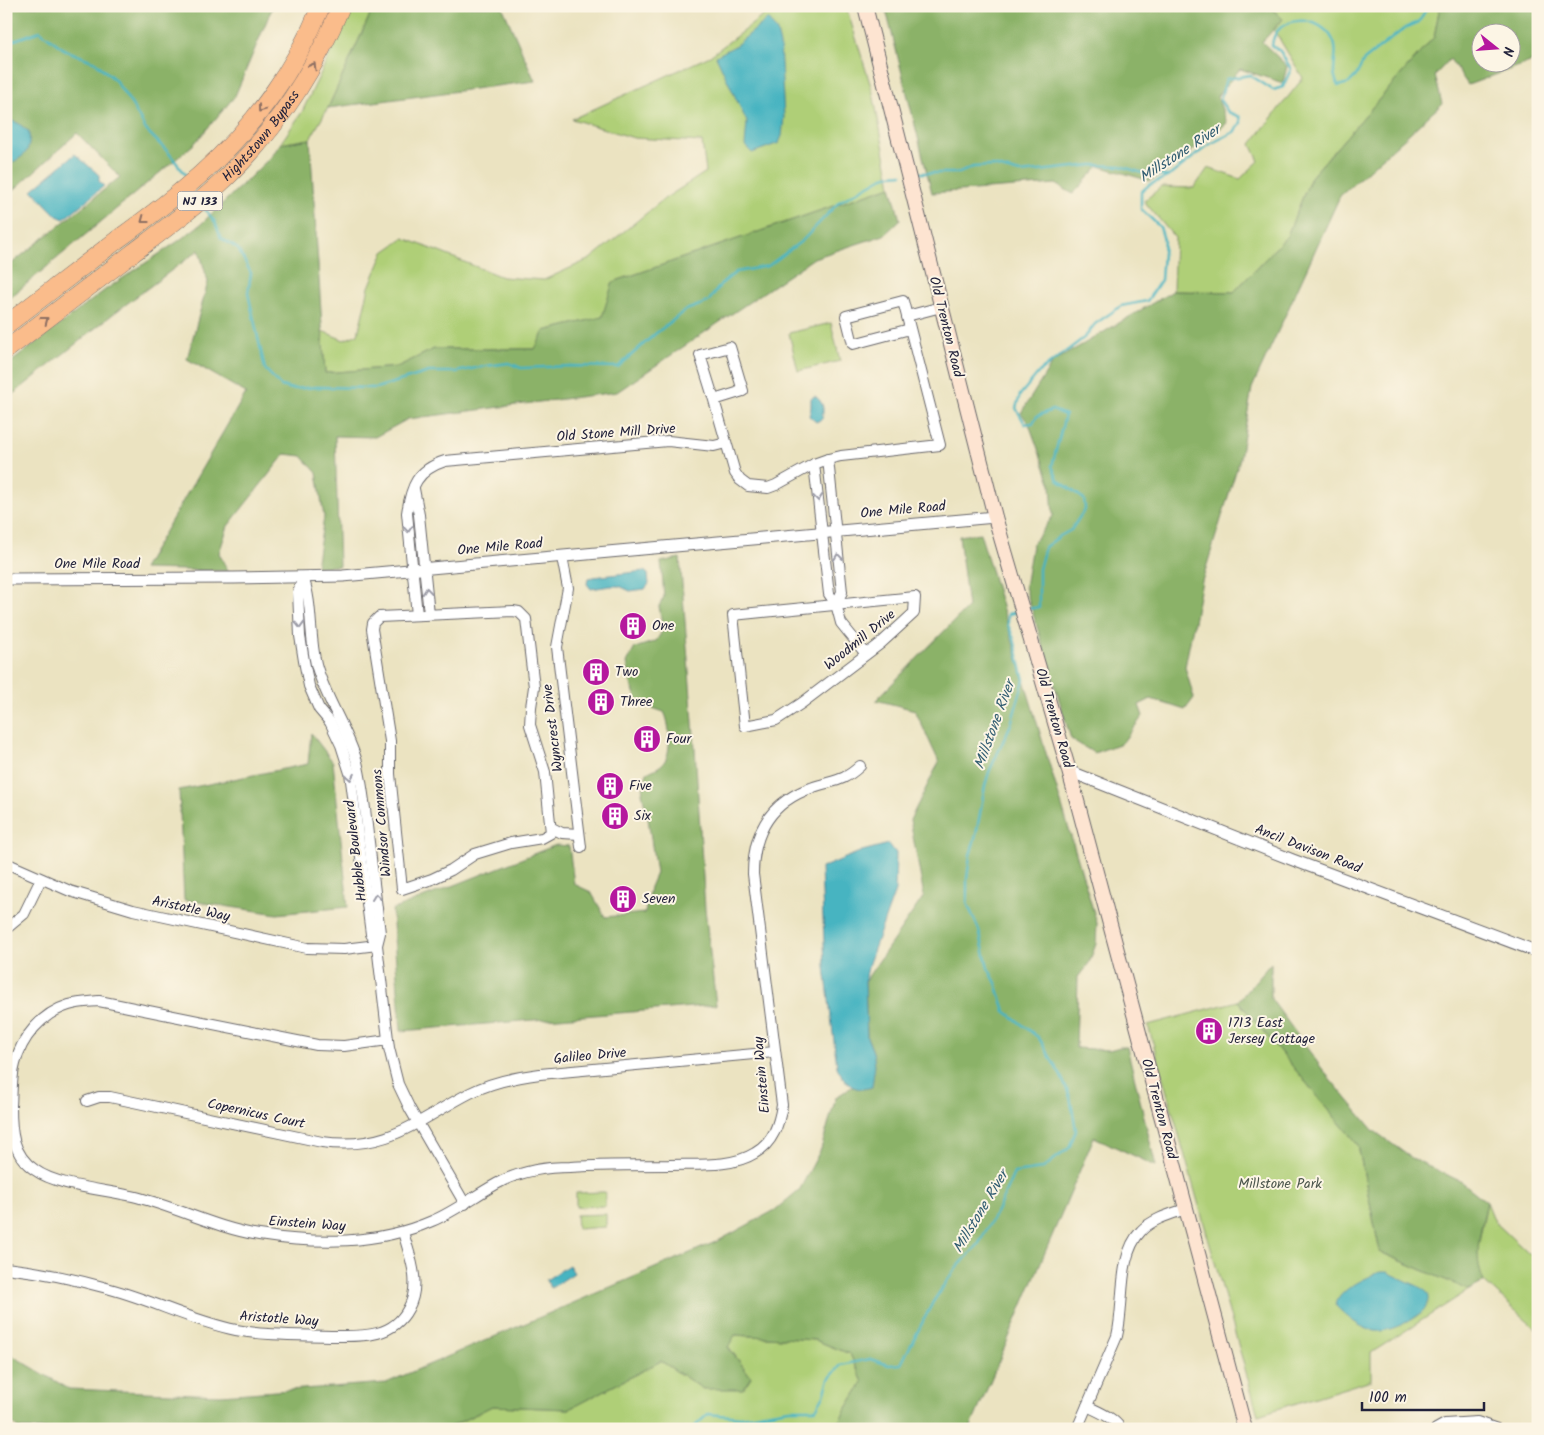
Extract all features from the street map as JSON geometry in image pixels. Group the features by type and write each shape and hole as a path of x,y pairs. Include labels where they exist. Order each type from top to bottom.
{"highway":[{"name":"Hightstown Bypass","path":"6,325 183,190 221,156 272,94 306,38 321,6"},
{"name":"Hightstown Bypass","path":"6,350 174,221 228,176 253,150 293,98 319,55 342,6"}],"main road":[{"name":"Old Trenton Road","path":"865,6 995,517 1069,771 1245,1429"}],"street":[{"path":"714,400 743,391 730,347 700,355 735,473 740,480 755,488 776,485 814,464 828,459 940,445 903,301 846,316 854,344 910,329"},
{"path":"907,316 941,307"},
{"name":"Old Stone Mill Drive","path":"412,570 407,513 409,498 420,475 427,468 445,461 668,441 714,446 726,443"},
{"path":"828,459 842,592 836,604"},
{"path":"814,464 829,594 836,604 841,623 866,654"},
{"path":"414,489 419,515 429,614"},
{"name":"One Mile Road","path":"6,579 343,576 995,517"},
{"name":"Wyncrest Drive","path":"562,557 560,574 564,606 556,647 581,847"},
{"path":"412,570 417,615"},
{"name":"Hubble Boulevard","path":"303,577 298,592 300,636 309,686 319,709 330,722 341,745 350,773 371,934 377,945"},
{"name":"Hubble Boulevard","path":"303,577 309,592 311,641 316,665 356,761 362,790 380,933 377,945 388,1040 398,1084 418,1123 466,1204"},
{"name":"Woodmill Drive","path":"914,596 914,613 866,654 802,704 776,720 746,726 733,615 914,596"},
{"name":"Windsor Commons","path":"513,610 519,612 526,619 534,687 530,707 530,725 545,772 552,828 551,833 542,838 511,843 476,854 451,870 432,879 402,889 390,774 390,741 372,629 374,620 379,617 429,614 513,610"},
{"name":"Einstein Way","path":"388,1040 344,1046 324,1046 99,1001 67,1006 56,1011 38,1024 19,1051 13,1072 12,1133 14,1144 27,1164 37,1172 50,1178 154,1202 226,1228 261,1235 329,1241 349,1241 403,1232 434,1220 466,1204 504,1180 532,1171 569,1166 692,1164 729,1162 743,1159 757,1152 768,1143 780,1120 782,1105 753,874 753,857 758,836 764,822 785,802 809,788 847,777 860,766"},
{"name":"Ancil Davison Road","path":"1069,771 1293,860 1538,952"},
{"path":"552,828 562,833 580,834"},
{"name":"Aristotle Way","path":"6,863 70,890 133,910 307,948 344,949 377,945"},
{"path":"6,929 24,914 41,879"},
{"name":"Galileo Drive","path":"418,1123 472,1092 490,1084 520,1077 776,1052"},
{"name":"Copernicus Court","path":"87,1101 99,1097 110,1097 338,1144 357,1144 380,1140 418,1123"},
{"path":"1076,1429 1117,1336 1120,1325 1126,1262 1131,1246 1141,1231 1153,1222 1186,1209"},
{"name":"Aristotle Way","path":"6,1268 48,1274 103,1286 210,1323 236,1330 264,1334 362,1336 386,1331 401,1319 414,1295 415,1279 403,1232"},
{"path":"1086,1406 1117,1423 1121,1429"},
{"path":"1436,1429 1445,1424 1477,1422 1497,1429"}],"green space":[{"path":"6,6 273,6 235,96 194,144 6,301 6,268 120,177 77,133 6,197"},
{"path":"353,6 374,6 328,108 310,139 280,144 302,112"},
{"path":"374,6 502,6 535,81 328,108"},
{"path":"776,6 846,6 873,93 891,186 613,282 603,317 544,331 536,349 434,349 397,367 325,373 322,331 344,340 358,334 369,287 384,252 404,238 502,277 544,280 590,259 664,199 706,172 702,142 634,138 572,119 710,56"},
{"path":"885,6 1269,6 1283,19 1262,42 1287,66 1283,83 1240,69 1217,96 1227,123 1168,170 1150,181 1099,166 1073,194 1056,184 932,193"},
{"path":"1269,6 1440,6 1434,37 1311,177 1287,236 1234,292 1173,291 1175,238 1144,201 1161,187 1194,188 1208,168 1240,179 1259,161 1251,144 1303,78 1274,30 1283,19"},
{"path":"1440,6 1538,6 1538,59 1522,65 1522,22 1472,22 1472,72 1503,72 1468,85 1450,59 1435,75 1442,104 1340,196 1252,388 1240,458 1202,581 1185,667 1194,698 1185,710 1151,699 1139,705 1143,716 1122,743 1094,753 1071,739 1025,587 1032,545 1053,516 1051,485 1029,424 1021,413 1053,362 1173,291 1234,292 1287,236 1311,177 1434,37"},
{"path":"310,139 325,373 397,367 434,349 535,349 544,331 602,317 613,282 891,186 900,220 884,235 814,258 617,392 408,419 375,437 335,436 339,566 316,567 324,517 317,473 302,456 285,454 228,526 219,553 228,571 143,569 246,393 187,359 208,282 199,250 113,314 6,400 6,366 105,290 201,224 272,156 280,144"},
{"path":"831,323 840,361 798,371 789,333"},
{"path":"980,533 1097,923 1096,944 1089,963 1078,977 1076,1048 1109,1050 1127,1047 1156,1166 1094,1137 970,1429 834,1429 863,1382 850,1354 815,1340 735,1335 728,1347 751,1377 743,1389 703,1389 661,1361 569,1409 492,1406 446,1429 18,1429 6,1416 6,1352 69,1389 221,1395 386,1383 718,1241 775,1210 800,1189 821,1149 836,1097 852,1087 864,1089 873,1052 867,1037 865,981 924,896 910,820 939,762 915,710 876,700 968,607 959,536"},
{"path":"680,558 705,909 716,1005 401,1031 392,910 556,845 569,846 574,884 591,892 605,917 645,913 650,887 656,873 648,818 642,793 647,773 661,765 667,757 669,730 664,712 638,703 630,681 627,662 635,648 656,641 663,630 659,606 664,597 661,562"},
{"path":"311,733 333,762 348,907 277,914 184,900 179,790 308,764"},
{"path":"1271,963 1271,999 1326,1074 1373,1130 1410,1157 1462,1182 1487,1202 1478,1252 1480,1272 1484,1282 1469,1290 1380,1252 1358,1145 1238,1001"},
{"name":"Millstone Park","path":"1238,1001 1358,1145 1380,1252 1469,1290 1371,1353 1371,1380 1258,1415 1148,1025"},
{"path":"605,1192 605,1206 576,1207 576,1193"},
{"path":"1487,1202 1495,1222 1528,1253 1538,1259 1538,1331 1484,1282 1478,1269 1476,1256"},
{"path":"606,1214 606,1227 577,1229 576,1215"},
{"path":"735,1335 815,1340 850,1354 863,1382 834,1429 446,1429 492,1406 569,1409 661,1361 703,1389 751,1377 728,1346"}],"water":[{"path":"768,19 777,32 780,45 784,117 782,136 779,143 752,153 745,146 747,122 716,56 735,46"},
{"path":"6,119 18,123 29,132 29,145 22,157 6,166"},
{"path":"75,154 99,175 99,181 104,186 64,219 57,216 32,190"},
{"path":"815,396 822,403 823,409 822,419 816,422 809,416 811,398"},
{"path":"644,571 648,574 649,584 645,589 630,591 619,586 610,586 591,589 587,584 588,578"},
{"path":"889,844 896,853 895,891 869,963 865,981 867,1037 875,1064 872,1087 860,1089 850,1085 843,1078 837,1067 825,967 821,868 862,851"},
{"path":"569,1265 574,1273 551,1288 546,1280"},
{"path":"1380,1272 1387,1272 1422,1288 1428,1295 1428,1303 1415,1317 1404,1323 1383,1331 1375,1331 1359,1325 1336,1306 1341,1295 1347,1290 1360,1281"}],"waterway":[{"name":"Millstone River","path":"1028,609 1039,607 1039,569 1045,547 1071,530 1085,509 1084,499 1058,480 1052,466 1065,415 1052,410 1037,416 1033,423 1025,424 1016,408 1020,395 1039,372 1085,337 1095,324 1121,306 1147,301 1161,280 1164,240 1160,227 1141,209 1141,192 1149,185 1169,176 1210,144 1234,132 1241,123 1240,117 1228,112 1220,100 1226,79 1250,75 1273,90 1283,87 1291,69 1280,51 1272,46 1275,35 1281,27 1299,21 1319,25 1327,31 1333,40 1335,48 1334,73 1338,86 1349,83 1356,76 1364,60 1405,28 1419,22 1428,6"},
{"path":"6,43 40,31 65,50 95,62 115,80 146,130 168,152 186,175"},
{"path":"913,173 959,173 973,167 993,166 1020,173 1093,165 1120,166 1146,174 1168,176"},
{"path":"205,209 215,222 221,238 238,249 251,273 248,293 265,369 281,386 292,389 317,387 376,388 429,372 456,372 509,363 521,368 618,367 655,334 686,310 708,302 721,284 736,272 768,266 803,240 839,202 881,178 902,174"},
{"name":"Millstone River","path":"692,1429 708,1414 741,1417 789,1409 816,1409 824,1395 829,1379 841,1365 870,1359 889,1365 901,1364 933,1302 953,1272 978,1245 998,1209 1014,1173 1042,1169 1069,1148 1076,1130 1070,1097 1061,1076 1039,1038 1005,1011 996,983 988,968 979,930 967,903 970,855 976,835 985,786 989,772 1011,724 1024,680 1014,639 1008,625 1008,614 1018,612"}],"place":[{"name":"One","path":"633,626"},
{"name":"Two","path":"596,672"},
{"name":"Three","path":"601,702"},
{"name":"Four","path":"647,739"},
{"name":"Five","path":"610,786"},
{"name":"Six","path":"615,816"},
{"name":"Seven","path":"623,899"},
{"name":"1713 East Jersey Cottage","path":"1209,1031"}]}
